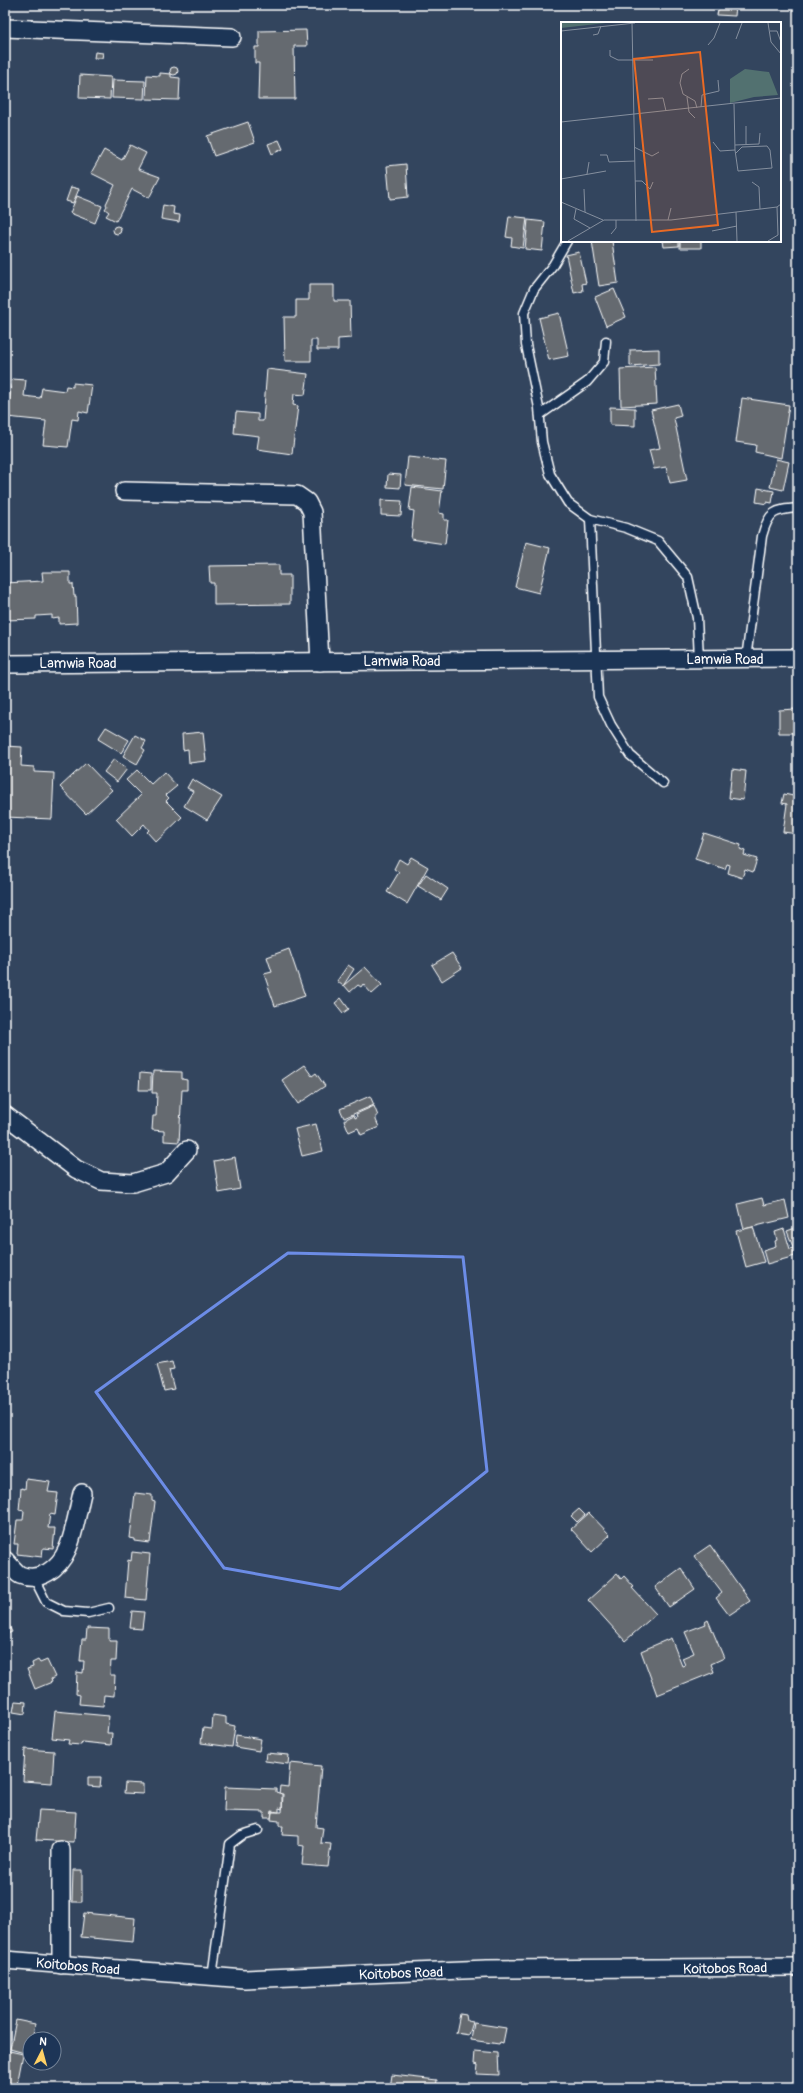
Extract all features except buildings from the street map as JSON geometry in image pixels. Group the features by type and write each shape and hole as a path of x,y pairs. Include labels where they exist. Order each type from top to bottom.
{"street":[{"path":"5,28 232,37"},
{"path":"124,491 297,495 307,502 312,512 320,662"},
{"name":"Lamwia Road","path":"5,664 798,658"},
{"path":"5,1115 76,1169 101,1181 133,1183 166,1172 187,1150"},
{"path":"5,1560 19,1574 34,1578 44,1575 55,1567 67,1550 82,1493"},
{"path":"61,1850 61,1965"},
{"name":"Koitobos Road","path":"5,1960 245,1979 487,1969 798,1967"}],"lane":[{"path":"567,242 553,265 534,289 524,313 526,345 540,416 542,442 550,474 568,503 590,518 626,528 658,541 688,577 697,618 699,659"},
{"path":"540,416 587,382 604,362 606,341"},
{"path":"746,659 762,536 768,518 778,510 798,508"},
{"path":"590,518 595,660 598,697 611,725 630,755 663,783"},
{"path":"34,1578 46,1602 64,1611 88,1613 109,1608"},
{"path":"212,1977 230,1844 242,1835 258,1830"}],"highlighted area":[{"path":"288,1253 463,1257 487,1471 340,1589 224,1568 96,1392"}]}
